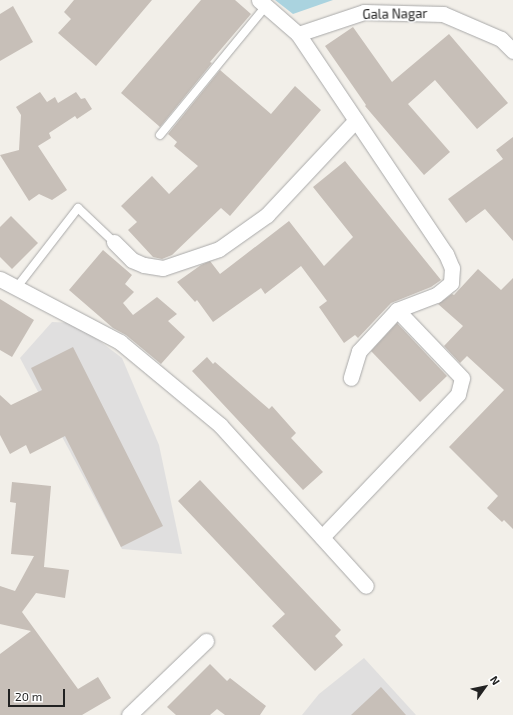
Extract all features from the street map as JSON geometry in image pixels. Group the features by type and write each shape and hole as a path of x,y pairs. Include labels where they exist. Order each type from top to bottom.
{"street":[{"path":"262,3 298,34 446,254 452,268 451,283 436,295 397,310 359,351 351,378"},
{"name":"Gala Nagar","path":"298,34 364,12 443,14 502,39 513,51"},
{"path":"114,242 132,260 144,265 163,268 219,249 267,214 356,120"},
{"path":"0,279 120,342 220,425 366,586"},
{"path":"322,537 458,394 462,378 397,310"},
{"path":"129,715 206,641"}],"lane":[{"path":"160,135 262,3"},
{"path":"17,287 78,208 114,242"}],"shaded area":[{"path":"52,322 76,323 122,358 159,445 182,554 122,549 20,358"},
{"path":"364,658 416,715 302,715 319,694"}],"water":[{"path":"275,0 333,0 293,14"}],"building":[{"path":"74,0 152,0 96,66 58,33 71,19 64,12"},
{"path":"201,0 235,0 251,14 210,62 212,63 160,127 121,93"},
{"path":"13,6 33,42 0,61 0,14"},
{"path":"353,27 392,82 449,34 508,103 477,129 435,80 408,104 450,152 424,175 365,106 366,105 325,46"},
{"path":"220,70 271,114 295,86 321,110 230,216 221,208 172,255 162,259 153,257 128,230 137,222 121,206 152,176 169,194 198,166 174,146 177,142 168,134"},
{"path":"40,92 47,102 55,97 58,103 76,92 81,99 85,98 92,109 77,119 75,116 49,133 51,138 38,146 67,190 52,200 39,194 29,201 0,155 19,150 21,115 16,107"},
{"path":"513,137 513,241 485,209 466,223 448,199 503,159 496,150"},
{"path":"345,161 441,280 431,287 391,303 358,338 355,335 344,343 319,307 327,301 301,266 265,294 261,288 213,322 197,300 195,302 177,282 201,265 210,261 220,274 289,221 324,266 353,237 313,187"},
{"path":"11,216 38,243 12,269 0,257 0,227"},
{"path":"103,250 132,275 125,284 134,292 123,303 133,315 157,297 177,314 168,321 185,337 161,364 126,335 113,328 69,290"},
{"path":"478,269 501,290 513,278 513,529 504,520 502,522 487,508 498,496 449,447 504,390 467,356 460,363 444,346 463,326 438,304 452,294 454,295"},
{"path":"0,299 34,320 12,357 0,350"},
{"path":"397,323 447,376 420,402 371,351"},
{"path":"73,347 163,526 121,547 65,436 30,454 26,445 10,454 0,435 0,395 11,405 42,390 31,368"},
{"path":"207,357 213,364 215,362 269,409 272,406 296,433 291,438 323,472 303,490 192,371"},
{"path":"200,480 341,630 335,636 343,645 315,671 272,626 285,614 178,501"},
{"path":"12,482 51,486 44,567 69,570 65,598 36,593 22,612 78,689 98,677 111,698 82,715 0,715 0,654 31,631 0,624 0,586 15,591 34,556 11,554 16,503 10,502"},
{"path":"210,664 227,681 230,678 266,706 260,715 225,715 217,709 210,715 176,715 167,707"},
{"path":"381,687 406,715 351,715"}]}
